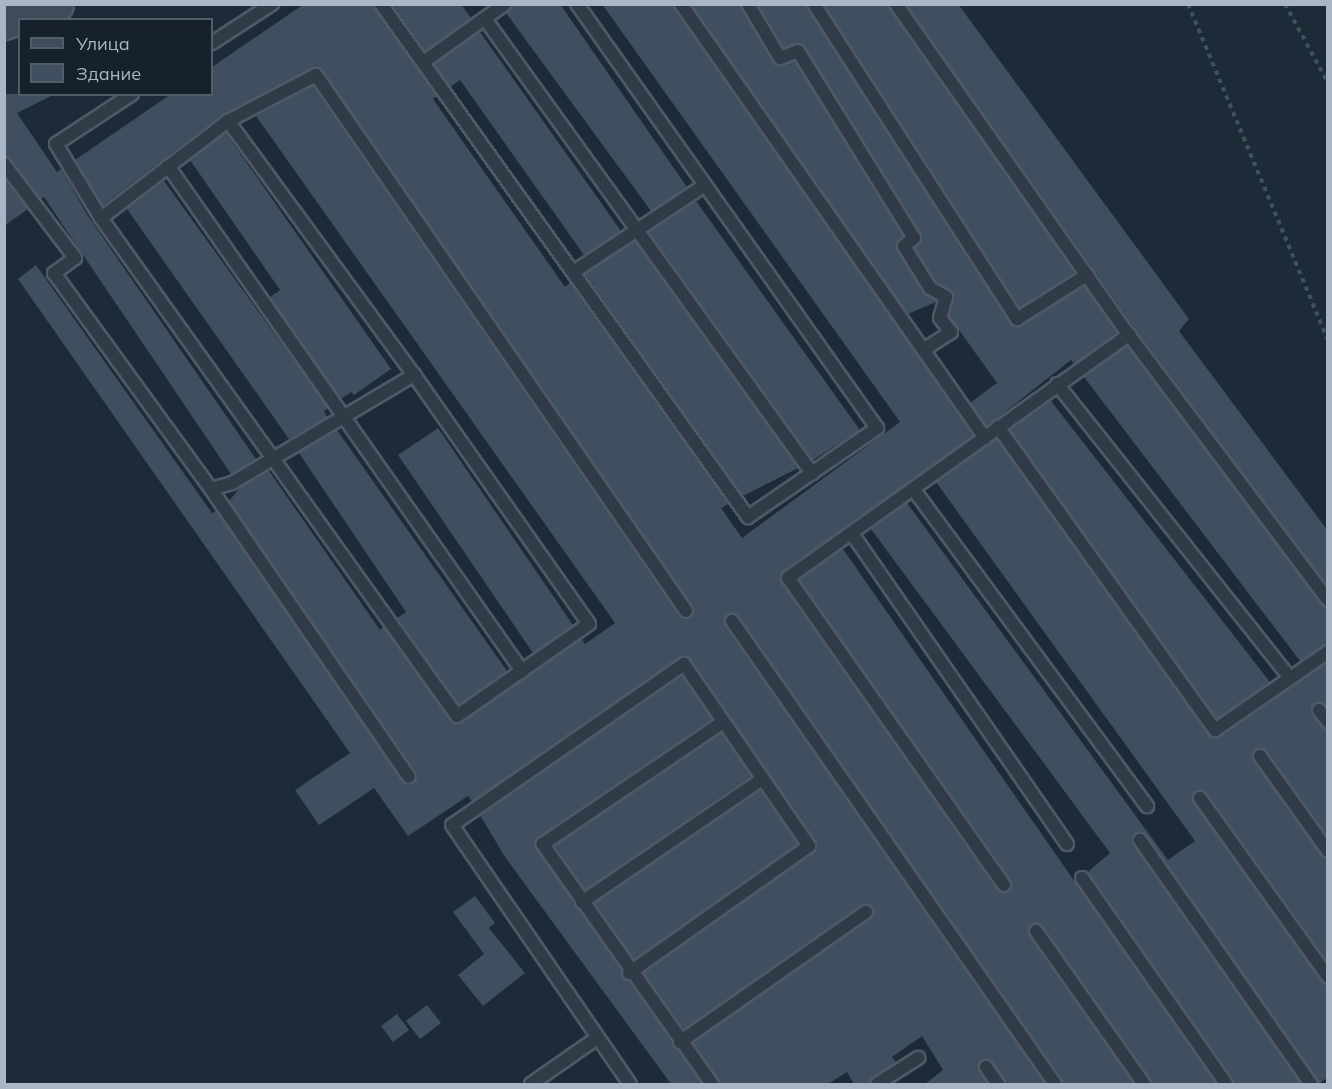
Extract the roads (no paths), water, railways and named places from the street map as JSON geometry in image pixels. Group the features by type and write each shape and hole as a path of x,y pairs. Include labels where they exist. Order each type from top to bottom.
{"main road":[{"path":"4,22 56,4"}],"lane":[{"path":"213,42 272,4"},
{"path":"381,4 425,61 748,517 877,428 577,4"},
{"path":"425,61 506,4"},
{"path":"681,4 985,438"},
{"path":"748,4 780,58 798,51 915,238 904,246 930,288 946,297 940,318 951,333 923,350"},
{"path":"814,4 1017,319 1087,276"},
{"path":"897,4 1129,335 1328,600"},
{"path":"485,19 812,473"},
{"path":"101,218 228,122 316,75 686,611"},
{"path":"129,96 56,144 101,218 457,716 589,624 414,375 228,122"},
{"path":"4,164 75,258 54,273 212,489 409,777"},
{"path":"168,166 522,671"},
{"path":"575,271 637,227 705,185"},
{"path":"1004,885 788,578 853,535 1057,384 1129,335"},
{"path":"212,489 232,483 414,375"},
{"path":"1057,384 1290,678"},
{"path":"998,428 1215,730 1328,652"},
{"path":"914,490 1148,806"},
{"path":"853,535 1067,844"},
{"path":"732,621 1055,1084"},
{"path":"629,973 809,846 684,664 452,825 630,1084"},
{"path":"1319,710 1328,722"},
{"path":"712,1084 629,973 543,844 723,722"},
{"path":"1260,756 1328,851"},
{"path":"582,902 762,779"},
{"path":"1200,798 1328,977"},
{"path":"1140,840 1311,1084"},
{"path":"1082,878 1226,1084"},
{"path":"680,1042 866,912"},
{"path":"1036,932 1144,1084"},
{"path":"531,1084 597,1038"},
{"path":"877,1084 918,1058"},
{"path":"986,1066 998,1084"}]}
